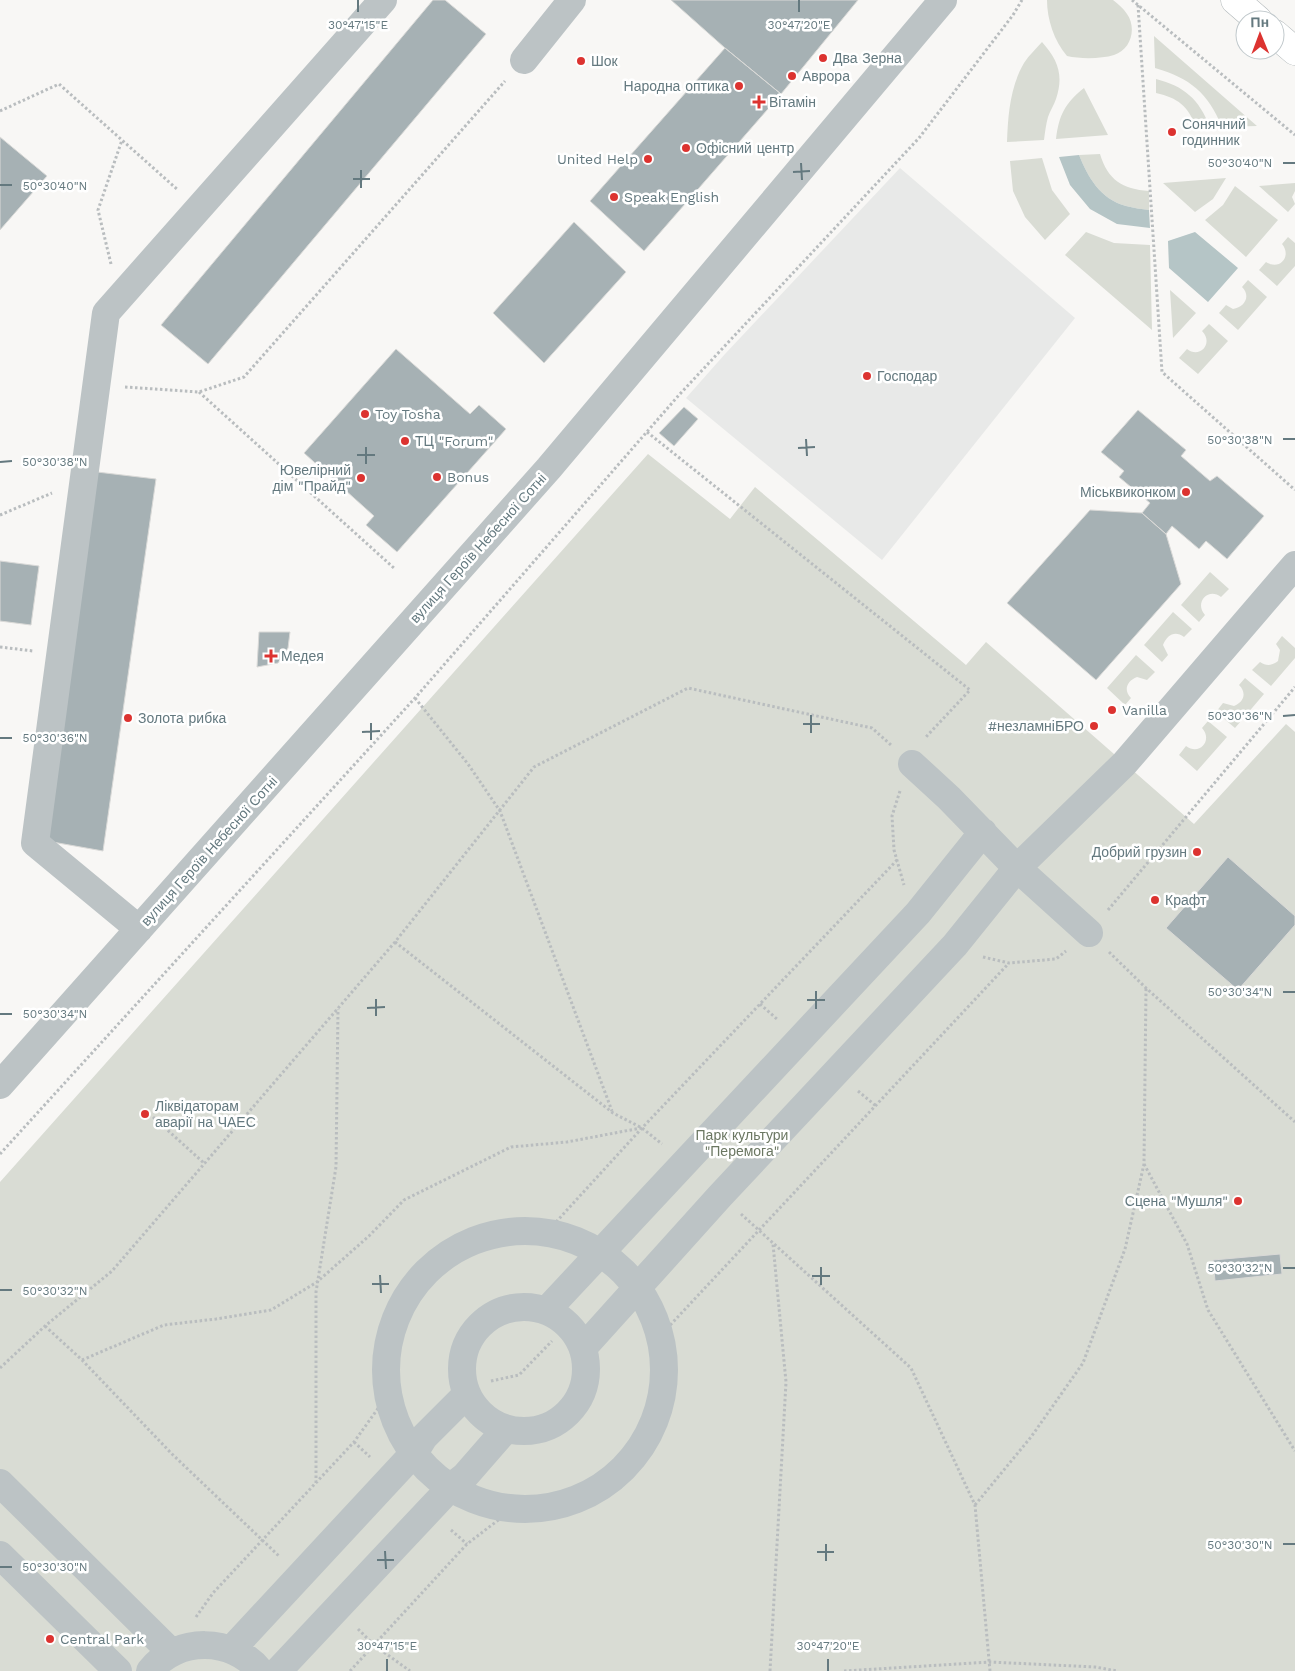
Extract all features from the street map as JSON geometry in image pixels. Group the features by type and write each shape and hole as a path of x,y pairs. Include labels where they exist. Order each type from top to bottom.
{"main road":[{"path":"1235,0 1246,10"},
{"path":"1285,42 1295,51"}],"street":[{"path":"139,930 36,843 106,313 383,0"},
{"name":"вулиця Героїв Небесної Сотні","path":"0,1085 549,468 943,0"},
{"path":"524,60 564,3"},
{"path":"583,1348 720,1196 955,945 1017,868 1124,764 1295,565"},
{"path":"912,764 983,832 1017,868 1089,933"},
{"path":"557,1317 600,1253 918,913 983,832"},
{"path":"521,1231 566,1237 587,1245 600,1253 624,1272 637,1288 651,1309 660,1336 664,1356 664,1380 660,1404 652,1427 640,1448 624,1467 606,1483 585,1495 562,1503 514,1508 490,1504 467,1496 451,1487 428,1469 414,1453 399,1429 391,1406 388,1393 386,1361 396,1317 407,1297 420,1278 437,1262 476,1240 506,1233 521,1231"},
{"path":"531,1307 557,1317 578,1337 583,1348 587,1374 582,1393 572,1410 558,1422 540,1430 518,1432 497,1426 479,1412 466,1391 462,1373 464,1352 474,1332 500,1312 510,1308 531,1307"},
{"path":"231,1650 414,1453 424,1437 466,1391"},
{"path":"278,1671 451,1487 465,1476 506,1429"},
{"path":"0,1483 172,1653"},
{"path":"0,1555 118,1671"},
{"path":"150,1671 161,1660 172,1653 192,1646 204,1645 231,1650 248,1659 260,1671"}],"path":[{"path":"0,1154 415,698 679,395 919,138 1013,15 1022,0"},
{"path":"1132,0 1295,136"},
{"path":"1138,5 1162,372 1295,490"},
{"path":"97,385 199,392 244,377 524,60"},
{"path":"0,111 59,84 199,208"},
{"path":"120,298 98,210 122,140"},
{"path":"199,392 395,569"},
{"path":"0,1368 44,1326 112,1271 395,942 534,767 688,688 872,728 912,764 926,736 970,690 647,432"},
{"path":"0,516 84,479"},
{"path":"1295,686 1089,933 1146,988 1295,1122"},
{"path":"415,698 468,764 500,811 613,1113"},
{"path":"546,1233 642,1128 898,859"},
{"path":"395,942 613,1113 642,1128 684,1162"},
{"path":"660,1336 1009,963"},
{"path":"975,1505 1031,1436 1083,1362 1125,1249 1144,1164 1146,988"},
{"path":"316,1483 316,1292 336,1167 338,1008"},
{"path":"153,1117 205,1164"},
{"path":"82,1360 164,1325 216,1320 271,1310 317,1282 369,1236 404,1200 511,1147 567,1142 642,1128"},
{"path":"1144,1164 1187,1244 1208,1310 1295,1451"},
{"path":"720,1196 760,1230 911,1368 975,1505 990,1671"},
{"path":"770,1671 786,1382 773,1243"},
{"path":"466,1391 520,1375 557,1317"},
{"path":"44,1326 82,1360 172,1454 300,1576"},
{"path":"172,1653 213,1592 354,1442 388,1393"},
{"path":"350,1671 467,1544 514,1508"},
{"path":"337,1610 374,1645 410,1671"},
{"path":"844,1671 990,1662 1095,1667 1117,1671"}],"shaded area":[{"path":"1079,155 1086,171 1102,193 1117,203 1149,210 1150,228 1117,224 1090,209 1070,185 1059,157"},
{"name":"Господар","path":"900,168 1075,318 882,560 686,398"},
{"path":"1195,232 1238,268 1208,302 1169,268 1168,241"}],"green space":[{"path":"1047,0 1113,0 1124,10 1130,20 1132,26 1131,38 1125,48 1114,55 1090,58 1067,56 1058,44 1052,29 1048,15"},
{"path":"1154,36 1257,126 1222,127 1211,105 1196,88 1178,77 1155,68"},
{"path":"1042,42 1056,62 1059,75 1058,90 1048,117 1044,140 1007,142 1009,111 1019,72 1030,55"},
{"path":"1156,79 1175,86 1189,95 1201,109 1210,127 1196,127 1186,108 1170,97 1156,93"},
{"path":"1084,88 1108,135 1056,139 1064,110"},
{"path":"1100,154 1107,170 1117,182 1131,188 1149,191 1149,210 1117,203 1102,193 1086,171 1079,155"},
{"path":"1042,158 1052,190 1070,214 1045,240 1025,217 1013,191 1010,161"},
{"path":"1226,178 1213,199 1195,212 1163,183"},
{"path":"1295,183 1295,191 1292,197 1295,204 1288,212 1259,186"},
{"path":"1235,186 1278,220 1246,257 1205,220 1223,205"},
{"path":"1086,232 1114,243 1150,245 1152,330 1065,255"},
{"path":"1288,237 1295,243 1295,266 1277,286 1259,270 1266,262 1276,265 1283,261 1286,253 1282,244"},
{"path":"1248,280 1267,297 1238,330 1219,313 1226,305 1233,309 1243,304 1246,294 1242,287"},
{"path":"1170,290 1196,313 1173,338"},
{"path":"1209,324 1228,341 1198,374 1179,358 1187,349 1197,352 1204,348 1207,340 1202,331"},
{"name":"Парк культури \"Перемога\"","path":"648,454 730,519 755,487 966,665 986,642 1194,824 1286,724 1295,732 1295,1671 0,1671 0,1182"},
{"path":"1210,572 1229,589 1221,597 1211,594 1204,598 1201,606 1205,615 1199,622 1181,605"},
{"path":"1173,612 1192,629 1184,637 1174,634 1167,639 1163,645 1168,655 1162,662 1144,645"},
{"path":"1282,636 1295,648 1295,658 1271,686 1252,670 1260,662 1269,665 1278,661 1280,650 1276,644"},
{"path":"1136,655 1155,672 1147,680 1137,677 1129,683 1127,692 1131,698 1125,705 1107,688"},
{"path":"1245,678 1264,694 1235,728 1216,712 1223,703 1234,706 1242,700 1244,694 1239,685"},
{"path":"1208,721 1227,737 1197,771 1179,755 1186,746 1196,749 1203,745 1206,737 1202,728"}],"building":[{"path":"433,0 445,0 486,34 208,364 161,325"},
{"path":"671,0 858,0 781,94"},
{"name":"Офісний центр","path":"725,48 781,94 644,251 590,201"},
{"path":"0,137 47,176 0,230"},
{"path":"574,222 626,272 544,363 493,313"},
{"name":"ТЦ \"Forum\"","path":"396,349 470,414 479,405 506,429 397,552 366,525 374,516 304,453"},
{"path":"684,407 698,419 674,446 659,433"},
{"name":"Міськвиконком","path":"1138,410 1186,450 1181,456 1210,481 1217,476 1264,516 1227,559 1206,541 1199,549 1172,526 1166,534 1142,513 1150,503 1119,477 1124,471 1101,452"},
{"path":"97,472 156,479 103,851 47,841"},
{"path":"1090,510 1142,513 1166,534 1181,584 1096,680 1007,603"},
{"path":"0,561 39,566 31,625 0,621"},
{"name":"Медея","path":"259,632 290,632 288,648 278,663 257,667"},
{"path":"1228,857 1295,916 1295,925 1238,990 1166,928"},
{"path":"1280,1254 1282,1274 1215,1281 1213,1260"}],"place":[{"name":"Два Зерна","path":"823,58"},
{"name":"Шок","path":"581,61"},
{"name":"Аврора","path":"792,76"},
{"name":"Народна оптика","path":"739,86"},
{"name":"Вітамін","path":"759,102"},
{"name":"Сонячний годинник","path":"1172,132"},
{"name":"Офісний центр","path":"686,148"},
{"name":"United Help","path":"648,159"},
{"name":"Speak English","path":"614,197"},
{"name":"Господар","path":"867,376"},
{"name":"Toy Tosha","path":"365,414"},
{"name":"ТЦ \"Forum\"","path":"405,441"},
{"name":"Bonus","path":"437,477"},
{"name":"Ювелірний дім \"Прайд\"","path":"361,478"},
{"name":"Міськвиконком","path":"1186,492"},
{"name":"Медея","path":"271,656"},
{"name":"Vanilla","path":"1112,710"},
{"name":"Золота рибка","path":"128,718"},
{"name":"#незламніБРО","path":"1094,726"},
{"name":"Добрий грузин","path":"1197,852"},
{"name":"Крафт","path":"1155,900"},
{"name":"Ліквідаторам аварії на ЧАЕС","path":"145,1114"},
{"name":"Сцена \"Мушля\"","path":"1238,1201"},
{"name":"Central Park","path":"50,1639"}]}
